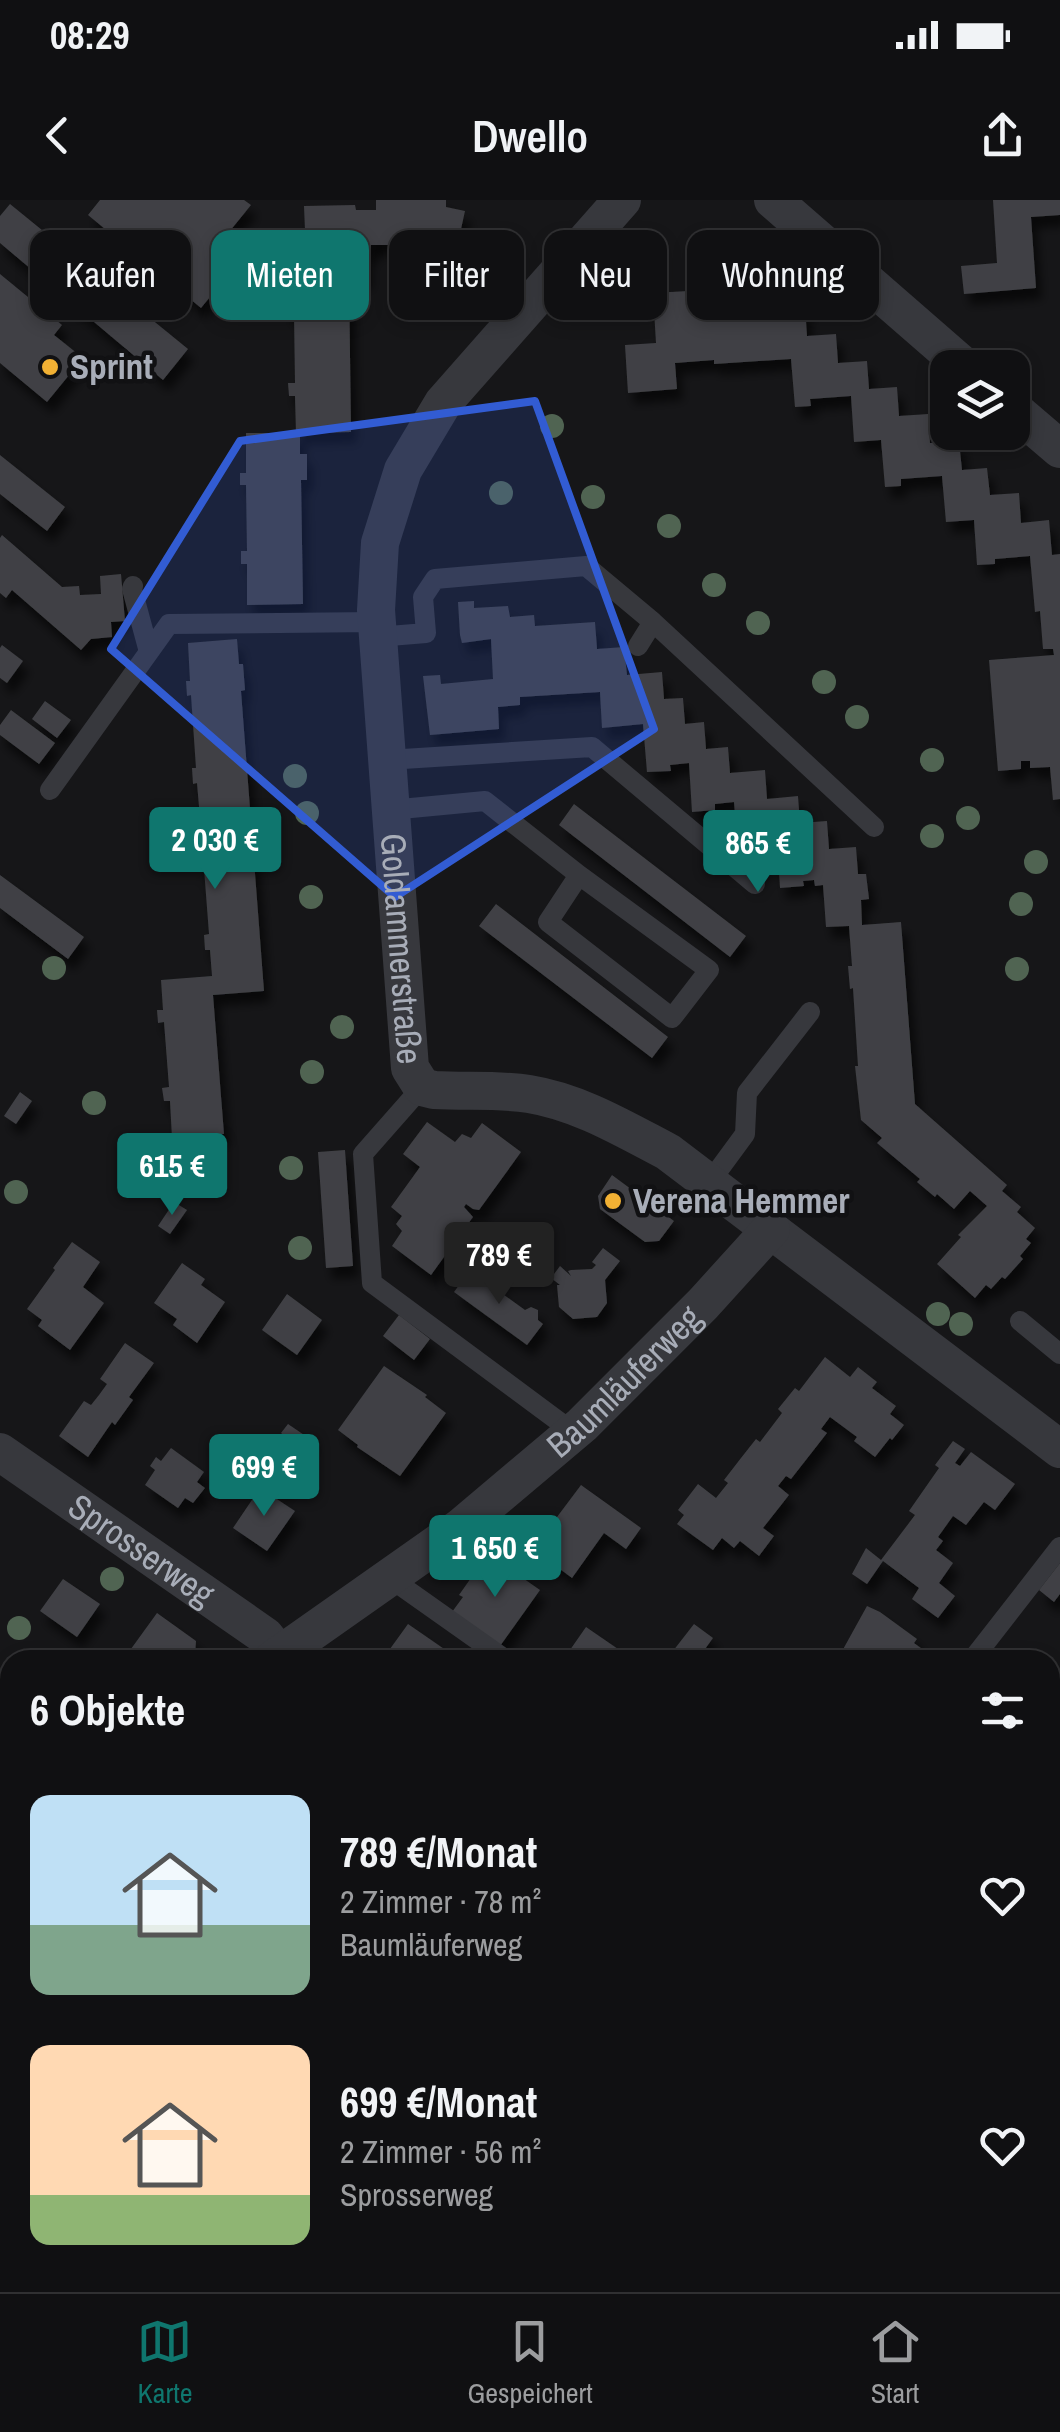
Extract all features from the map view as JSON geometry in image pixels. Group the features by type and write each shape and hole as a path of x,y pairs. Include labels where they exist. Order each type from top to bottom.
{"street":[{"name":"Goldammerstraße","path":"622,200 443,403 403,470 380,543 377,629 410,1068 422,1086 434,1090 527,1094 556,1100 601,1117 668,1152 1060,1449"},
{"path":"773,200 945,350"},
{"path":"1030,423 1060,449"},
{"name":"Baumläuferweg","path":"287,1650 462,1528 573,1432 704,1304 770,1230"},
{"name":"Sprosserweg","path":"0,1452 265,1636 272,1650"}],"lane":[{"path":"50,790 169,624 426,632 423,597 435,579 586,566 653,622 874,827"},
{"path":"133,586 149,652"},
{"path":"638,646 653,622"},
{"path":"386,760 592,747 755,884"},
{"path":"390,810 484,801 710,970 672,1018 548,922 580,875"},
{"path":"708,1183 745,1134 748,1093 810,1012"},
{"path":"422,1086 363,1154 372,1283 573,1432"},
{"path":"1020,1321 1060,1354"},
{"path":"980,1650 1060,1547"},
{"path":"390,1578 492,1650"}],"highlighted area":[{"path":"535,401 654,729 395,897 111,649 240,441"}],"building":[{"path":"100,200 244,200 251,205 231,230 211,230 211,296 201,308 191,300 191,230 106,230 88,215"},
{"path":"376,200 446,200 446,207 465,211 461,229 389,230 389,245 371,245 371,253 369,230 305,230 304,206 355,205 356,210 376,210"},
{"path":"993,200 1060,200 1060,215 1031,217 1036,288 964,294 961,266 997,263"},
{"path":"10,204 42,230 30,230 30,268 0,243 0,216"},
{"path":"0,274 30,299 30,320 56,320 62,325 54,335 83,358 47,402 0,363"},
{"path":"687,291 687,320 806,320 807,336 836,334 838,363 867,361 869,389 897,387 899,416 928,414 930,450 960,450 962,470 987,468 990,495 1019,493 1021,523 1049,520 1052,555 1060,554 1060,799 1053,800 1050,767 1030,768 1030,761 1021,761 1021,769 998,771 989,660 1054,655 1053,649 1043,649 1030,556 977,565 974,520 946,522 942,476 901,479 901,486 885,487 881,440 854,442 851,396 810,399 811,406 795,407 791,359 675,363 677,389 628,393 625,345 656,343 655,320 667,320 667,292"},
{"path":"92,320 152,320 188,349 163,380"},
{"path":"294,320 350,320 351,432 300,433 300,454 307,454 307,480 301,480 303,604 247,605 247,564 241,564 241,551 247,551 246,485 240,485 240,473 246,473 246,433 296,433 295,396 289,396 288,383 295,383"},
{"path":"0,455 65,507 47,531 0,494"},
{"path":"2,535 62,587 79,586 80,595 101,594 100,576 121,574 125,621 111,622 112,637 91,639 81,650 12,590 6,598 0,593"},
{"path":"474,601 474,608 508,606 510,617 534,615 535,626 595,622 597,649 624,647 627,675 662,672 664,699 683,698 685,724 704,722 706,749 728,747 730,773 765,770 767,799 798,796 800,823 827,821 829,849 856,847 858,874 866,874 869,899 861,900 862,925 901,922 915,1104 1007,1185 1002,1191 1021,1207 1017,1212 1035,1228 1026,1239 1031,1243 1020,1256 1023,1259 1005,1279 1002,1277 991,1289 986,1285 975,1298 937,1264 961,1237 958,1235 987,1206 970,1191 954,1209 937,1194 935,1197 877,1143 882,1138 861,1120 853,988 850,989 848,966 852,966 849,926 826,927 823,885 815,886 814,880 803,881 804,886 780,888 777,841 758,842 758,848 738,850 734,802 715,804 715,810 692,812 689,763 670,765 671,771 647,772 643,724 602,728 600,692 520,697 520,705 498,707 499,729 430,735 423,676 440,675 441,684 493,679 491,639 462,643 460,635 458,602"},
{"path":"237,639 245,690 241,691 264,991 213,995 224,1134 172,1138 170,1101 164,1101 162,1088 169,1087 164,1022 158,1023 157,1010 163,1010 161,980 212,976 210,950 205,950 204,935 209,934 203,855 198,856 197,843 202,842 197,783 193,784 192,768 196,768 191,695 187,696 186,681 190,681 188,643"},
{"path":"2,645 23,661 7,683 0,678"},
{"path":"45,701 71,720 57,738 32,719"},
{"path":"11,710 55,743 39,764 0,735 0,725"},
{"path":"574,804 746,936 730,957 559,825"},
{"path":"0,875 84,937 68,959 0,908"},
{"path":"496,904 668,1037 652,1058 479,926"},
{"path":"20,1092 32,1101 16,1124 4,1116"},
{"path":"427,1122 455,1142 462,1134 471,1138 482,1123 521,1152 479,1210 466,1204 464,1207 473,1217 431,1275 392,1246 402,1231 396,1224 402,1216 391,1207 420,1167 403,1154"},
{"path":"345,1150 353,1266 326,1268 318,1152"},
{"path":"612,1175 674,1221 659,1241 645,1242 600,1209 598,1196"},
{"path":"174,1202 187,1210 170,1234 158,1226"},
{"path":"72,1242 100,1262 83,1287 104,1303 70,1350 38,1326 42,1320 27,1309"},
{"path":"603,1248 620,1261 605,1280 607,1303 597,1317 573,1319 559,1307 560,1285 551,1278 560,1266 571,1276 568,1271 592,1269 596,1265 592,1262"},
{"path":"182,1263 205,1279 201,1285 225,1302 197,1343 173,1325 177,1319 154,1303"},
{"path":"470,1270 476,1275 487,1272 489,1284 525,1310 538,1310 538,1320 543,1324 527,1345 454,1292"},
{"path":"287,1294 322,1320 297,1355 262,1330"},
{"path":"399,1315 430,1339 414,1360 383,1336"},
{"path":"125,1343 154,1363 129,1397 133,1400 88,1457 59,1436 84,1401 91,1405 107,1384 100,1379"},
{"path":"825,1357 850,1377 858,1367 877,1382 872,1388 896,1406 890,1414 904,1425 892,1440 875,1457 830,1417 821,1429 827,1433 791,1479 786,1476 778,1486 789,1495 763,1528 774,1536 759,1556 740,1541 734,1548 722,1538 713,1550 677,1524 684,1515 678,1510 698,1484 716,1498 741,1458 756,1439 760,1442 782,1413 778,1409 795,1388 799,1391"},
{"path":"384,1366 446,1413 400,1476 338,1430"},
{"path":"288,1424 310,1439 300,1456 284,1445 288,1439 281,1433"},
{"path":"953,1441 965,1449 955,1463 960,1466 971,1452 1015,1484 995,1510 984,1502 966,1525 953,1516 938,1537 943,1541 936,1550 953,1563 939,1583 955,1596 938,1618 912,1599 919,1588 883,1561 867,1584 852,1574 866,1548 881,1560 915,1515 909,1511"},
{"path":"171,1448 204,1472 197,1482 205,1488 193,1503 185,1498 178,1508 145,1485 155,1470 150,1466 156,1457 161,1461"},
{"path":"276,1466 290,1476 282,1489 267,1479"},
{"path":"581,1485 641,1528 626,1549 604,1533 572,1578 533,1549"},
{"path":"260,1488 295,1511 267,1551 233,1528"},
{"path":"491,1556 540,1590 500,1646 452,1612 463,1597 459,1595"},
{"path":"1060,1563 1060,1594 1054,1602 1039,1590"},
{"path":"63,1579 100,1604 77,1637 40,1611"},
{"path":"867,1606 917,1639 914,1643 924,1650 843,1650"},
{"path":"157,1613 196,1641 195,1650 130,1650"},
{"path":"408,1624 446,1650 389,1650"},
{"path":"694,1624 713,1638 704,1650 674,1650"},
{"path":"586,1627 618,1649 617,1650 570,1650"}],"place":[{"name":"Sprint","path":"50,367"},
{"name":"Verena Hemmer","path":"613,1201"}]}
